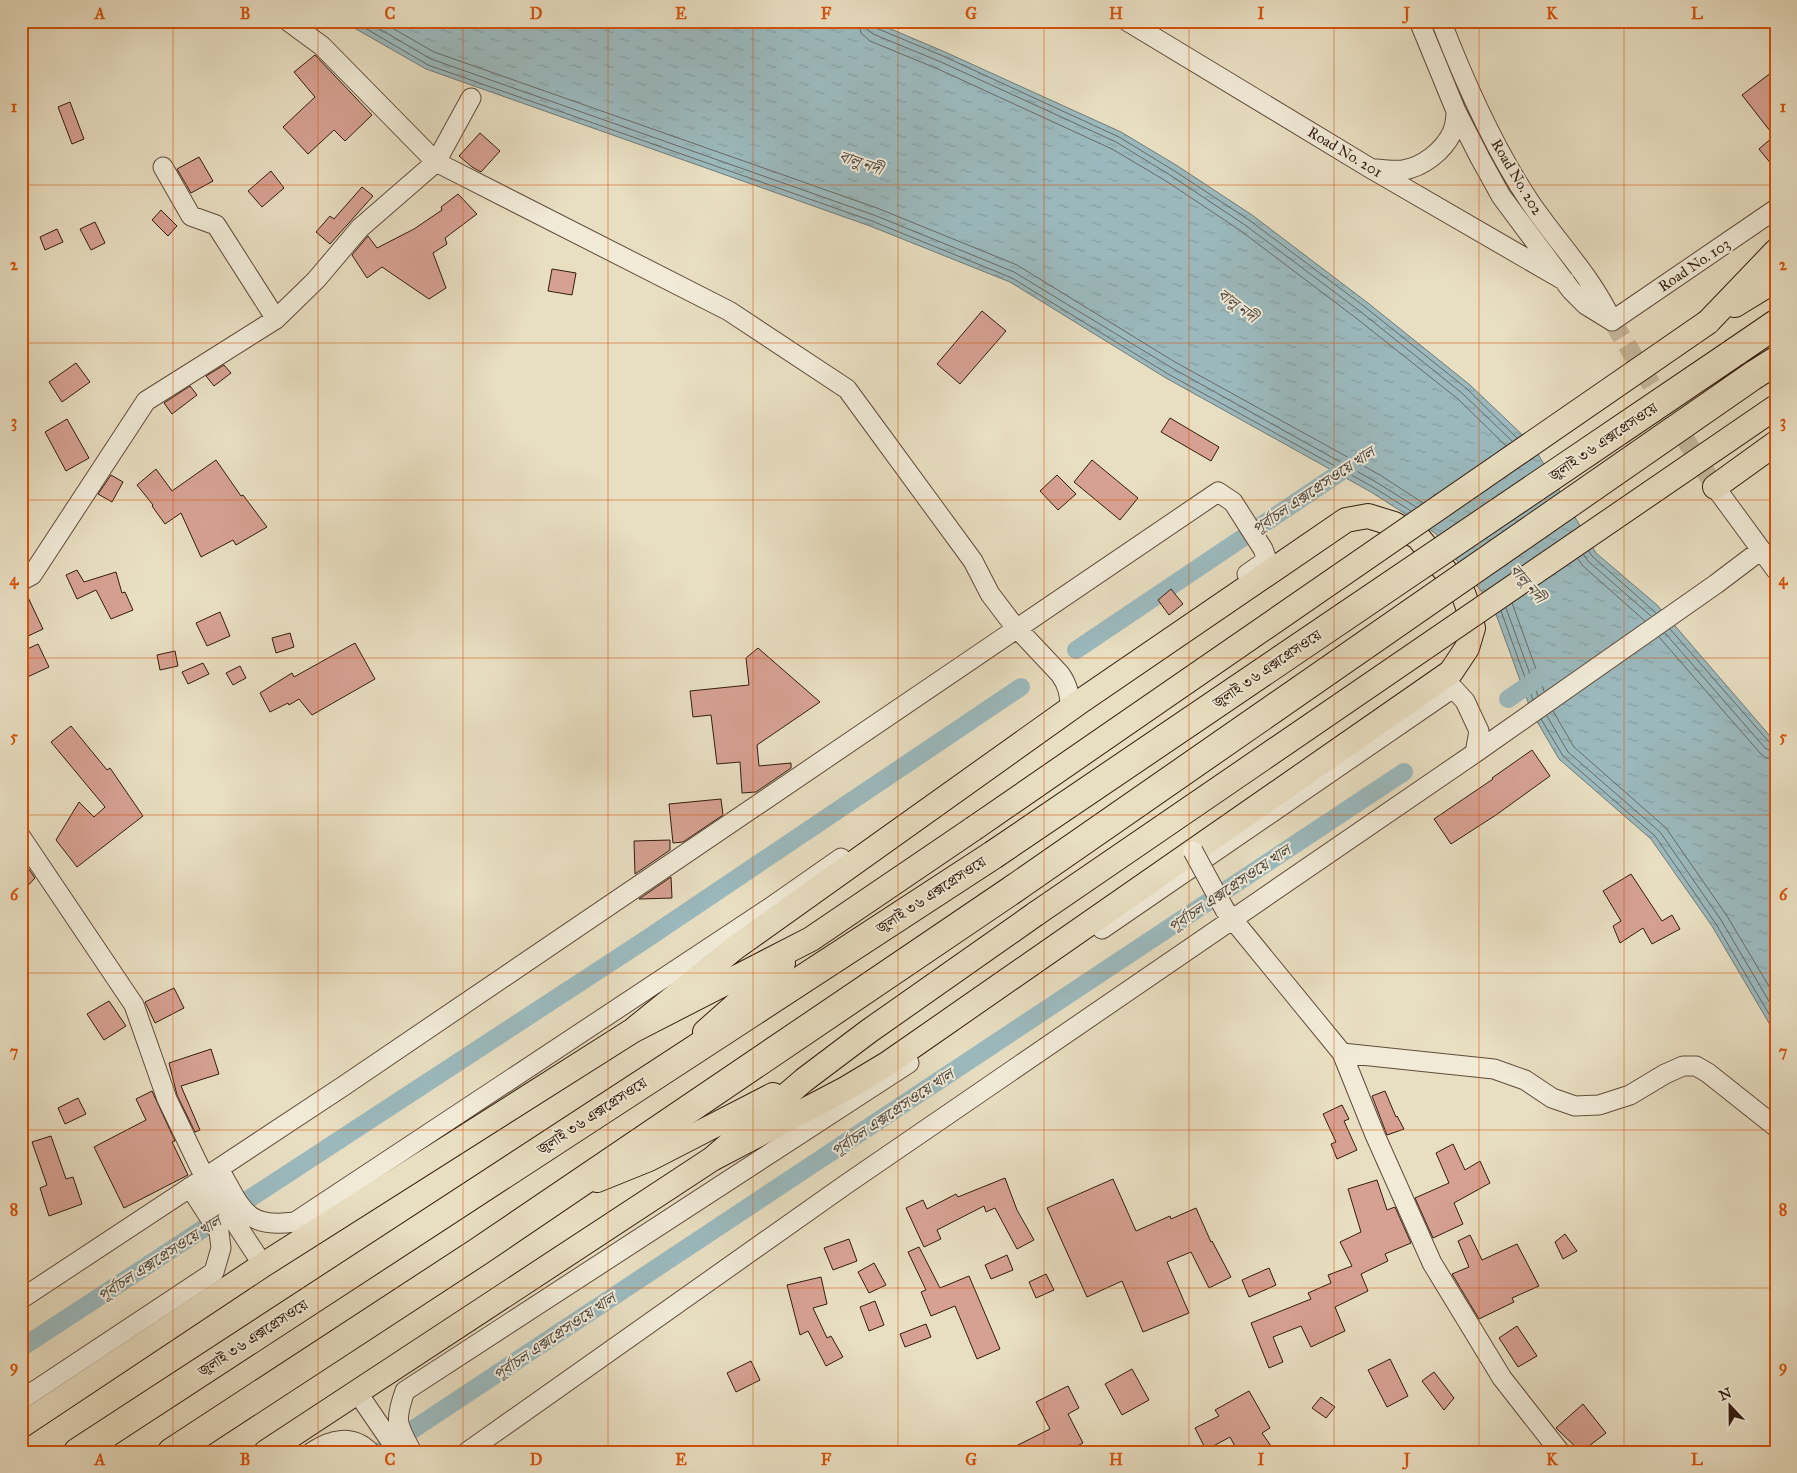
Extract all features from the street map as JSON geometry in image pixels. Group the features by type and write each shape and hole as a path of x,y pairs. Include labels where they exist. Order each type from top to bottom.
{"highway":[{"name":"জুলাই ৩৬ এক্সপ্রেসওয়ে","path":"78,1452 993,855 1776,324"},
{"name":"জুলাই ৩৬ এক্সপ্রেসওয়ে","path":"172,1452 478,1252 1015,888 1765,368"}],"main road":[{"path":"1708,322 1776,251"},
{"path":"21,1426 263,1266 632,1031 811,939 1708,322 1776,280"},
{"path":"266,1452 364,1402 712,1159 804,1080 869,1031 1037,913 1776,407"},
{"path":"1715,487 1776,443"},
{"path":"632,1031 736,947 1070,704 1346,520 1368,516 1394,524 1418,537 1463,593 1473,628 1467,648 1451,672 1196,856 887,1064 848,1088 712,1159"},
{"path":"661,1071 811,939"},
{"path":"560,1195 649,1159 804,1080"}],"street":[{"path":"288,21 322,46 436,162 729,311 846,389 973,561 990,594 1017,628 1066,682 1070,704"},
{"name":"Road No. 201","path":"1127,21 1370,168 1565,281"},
{"path":"1370,168 1390,171 1405,170 1418,165 1442,147 1452,134 1456,123 1456,111 1419,21"},
{"name":"Road No. 202","path":"1441,21 1476,104 1529,201 1596,292 1612,321"},
{"path":"21,581 32,575 146,401 276,320 316,280 360,228 436,162 470,98"},
{"path":"1456,111 1476,104"},
{"name":"Road No. 201","path":"1456,111 1501,196 1565,281 1586,305 1612,321"},
{"path":"163,167 191,216 216,225 276,320"},
{"name":"Road No. 103","path":"1612,321 1776,209"},
{"path":"1715,487 1776,570"},
{"path":"21,1299 206,1178 1218,492 1233,502 1263,549 1267,560 1070,704 768,909 295,1222 278,1225 259,1222 244,1212 206,1178"},
{"path":"466,1452 1228,915 1478,750 1716,584 1761,550"},
{"path":"412,1452 398,1427 398,1410 405,1391 886,1079 1196,856 1452,688 1465,701 1479,731 1478,750"},
{"path":"21,837 134,1005 167,1099 206,1178 263,1266"},
{"path":"1196,856 1228,915 1342,1053 1432,1263 1502,1378 1560,1452"},
{"path":"1342,1053 1494,1069 1525,1080 1552,1098 1575,1106 1599,1105 1630,1095 1665,1074 1683,1066 1696,1066 1776,1127"},
{"path":"21,1400 214,1272 221,1248 206,1178"},
{"path":"364,1402 398,1452"},
{"path":"318,1448 348,1439 370,1452"}],"water":[{"name":"বালু নদী","path":"342,21 872,21 1121,132 1176,165 1252,215 1368,303 1470,385 1532,444 1596,553 1657,605 1776,743 1776,1035 1712,926 1651,839 1559,759 1532,713 1493,606 1435,533 1371,492 1166,378 1010,282 870,226 426,69"}],"building":[{"path":"315,55 372,115 345,141 334,130 308,154 283,127 315,97 294,72"},
{"path":"1776,69 1776,170 1759,149 1774,136 1742,95"},
{"path":"70,102 84,139 72,144 58,107"},
{"path":"480,133 500,151 481,172 459,156"},
{"path":"199,157 213,181 191,193 177,169"},
{"path":"271,171 284,188 262,207 248,191"},
{"path":"362,187 373,196 330,244 316,232 330,216 334,219"},
{"path":"458,194 477,214 445,238 447,244 433,253 446,288 429,299 382,267 367,278 352,255 368,236 377,248 414,229 442,210 441,207"},
{"path":"161,210 177,226 168,236 152,220"},
{"path":"95,222 105,243 91,250 80,229"},
{"path":"57,229 63,242 45,250 40,237"},
{"path":"552,269 576,273 572,295 548,291"},
{"path":"982,311 1006,331 960,384 937,364"},
{"path":"76,363 90,382 62,402 49,382"},
{"path":"224,365 231,373 214,386 206,376"},
{"path":"190,386 197,395 172,414 164,403"},
{"path":"1170,418 1219,447 1211,461 1161,432"},
{"path":"67,419 89,458 66,471 45,432"},
{"path":"216,460 241,496 243,495 267,527 236,545 233,540 201,557 181,513 165,524 137,485 156,469 172,491"},
{"path":"1092,460 1138,498 1120,520 1074,482"},
{"path":"111,475 123,482 112,502 98,494"},
{"path":"1057,475 1076,494 1058,510 1040,491"},
{"path":"77,570 84,582 116,572 122,593 125,592 133,610 111,619 96,590 77,599 66,575"},
{"path":"1171,589 1183,604 1169,615 1158,600"},
{"path":"25,591 43,629 26,637 21,627 21,592"},
{"path":"220,612 230,636 207,646 196,623"},
{"path":"290,633 294,647 276,653 272,638"},
{"path":"355,643 375,679 312,715 299,699 270,712 260,693 292,673 294,677"},
{"path":"38,644 49,667 21,680 21,652"},
{"path":"758,648 820,702 757,745 759,766 791,763 791,768 756,792 742,793 740,762 717,764 711,715 693,717 690,691 749,685 746,658"},
{"path":"175,651 178,666 160,670 157,655"},
{"path":"203,663 209,674 188,684 182,672"},
{"path":"240,666 246,678 233,685 226,673"},
{"path":"71,726 107,770 110,768 143,816 77,867 56,840 79,802 94,817 105,807 51,742"},
{"path":"1532,750 1550,776 1496,815 1451,844 1434,819"},
{"path":"721,799 723,815 683,842 673,843 669,804"},
{"path":"670,840 670,850 635,874 634,841"},
{"path":"21,858 35,878 21,893"},
{"path":"1631,874 1662,921 1672,915 1680,929 1652,944 1643,928 1620,943 1613,926 1621,921 1603,891"},
{"path":"671,877 672,898 639,899"},
{"path":"174,988 184,1008 155,1023 145,1002"},
{"path":"109,1001 126,1026 104,1040 87,1014"},
{"path":"211,1049 219,1074 181,1086 200,1130 195,1132 177,1095 169,1063"},
{"path":"152,1091 175,1141 172,1142 188,1175 124,1208 94,1147 146,1120 136,1099"},
{"path":"1385,1091 1396,1117 1404,1129 1387,1135 1372,1096"},
{"path":"78,1098 86,1114 65,1124 58,1108"},
{"path":"1342,1105 1349,1119 1344,1121 1357,1150 1337,1159 1331,1144 1336,1142 1323,1114"},
{"path":"51,1136 66,1179 73,1177 82,1204 49,1216 40,1188 47,1185 32,1142"},
{"path":"1453,1144 1465,1170 1480,1161 1490,1183 1454,1203 1463,1224 1433,1238 1415,1198 1449,1183 1436,1153"},
{"path":"1005,1178 1017,1210 1034,1240 1017,1249 995,1208 986,1212 984,1206 937,1230 941,1239 924,1247 906,1208 923,1200 927,1209 956,1194 958,1197"},
{"path":"1113,1179 1136,1231 1170,1216 1171,1219 1196,1208 1211,1242 1231,1277 1209,1288 1191,1252 1167,1262 1189,1313 1143,1332 1122,1281 1087,1297 1047,1208"},
{"path":"1377,1180 1387,1210 1395,1207 1411,1243 1385,1254 1388,1261 1361,1274 1368,1291 1335,1307 1345,1331 1311,1347 1301,1326 1273,1337 1283,1362 1269,1368 1251,1323 1311,1299 1308,1293 1331,1283 1328,1275 1352,1266 1340,1242 1361,1232 1348,1189"},
{"path":"1565,1234 1577,1251 1563,1259 1555,1242"},
{"path":"1470,1235 1482,1260 1517,1244 1539,1286 1512,1298 1514,1302 1479,1319 1452,1274 1469,1267 1458,1241"},
{"path":"849,1239 857,1261 833,1270 824,1248"},
{"path":"919,1247 940,1288 969,1276 1000,1349 977,1359 955,1306 931,1316 921,1292 926,1290 908,1252"},
{"path":"1007,1255 1013,1270 991,1279 985,1265"},
{"path":"874,1263 886,1285 869,1293 858,1272"},
{"path":"1269,1268 1276,1285 1249,1297 1242,1280"},
{"path":"1046,1274 1054,1290 1036,1298 1029,1282"},
{"path":"821,1277 827,1304 813,1308 827,1338 831,1336 843,1357 826,1366 808,1331 800,1335 787,1285"},
{"path":"875,1301 884,1325 869,1331 860,1307"},
{"path":"926,1324 931,1337 905,1347 900,1334"},
{"path":"1517,1326 1537,1356 1518,1367 1499,1338"},
{"path":"1390,1359 1408,1396 1387,1407 1368,1370"},
{"path":"751,1361 760,1380 736,1392 727,1373"},
{"path":"1132,1369 1149,1400 1122,1415 1105,1384"},
{"path":"1434,1372 1454,1398 1444,1410 1422,1381"},
{"path":"1068,1386 1079,1408 1068,1414 1083,1443 1066,1452 1004,1452 1050,1429 1036,1402"},
{"path":"1249,1391 1270,1428 1262,1433 1275,1452 1238,1452 1230,1437 1206,1450 1195,1428 1219,1416 1215,1410"},
{"path":"1321,1397 1335,1407 1326,1418 1312,1408"},
{"path":"1583,1404 1606,1433 1581,1452 1556,1428"}],"waterway":[{"name":"পূর্বাচল এক্সপ্রেসওয়ে খাল","path":"1076,650 1357,461"},
{"name":"পূর্বাচল এক্সপ্রেসওয়ে খাল","path":"1508,699 1543,675"},
{"name":"পূর্বাচল এক্সপ্রেসওয়ে খাল","path":"21,1348 645,940 1021,687"},
{"name":"পূর্বাচল এক্সপ্রেসওয়ে খাল","path":"379,1452 1404,772"}],"tunnel":[{"path":"1612,321 1715,487"}]}
